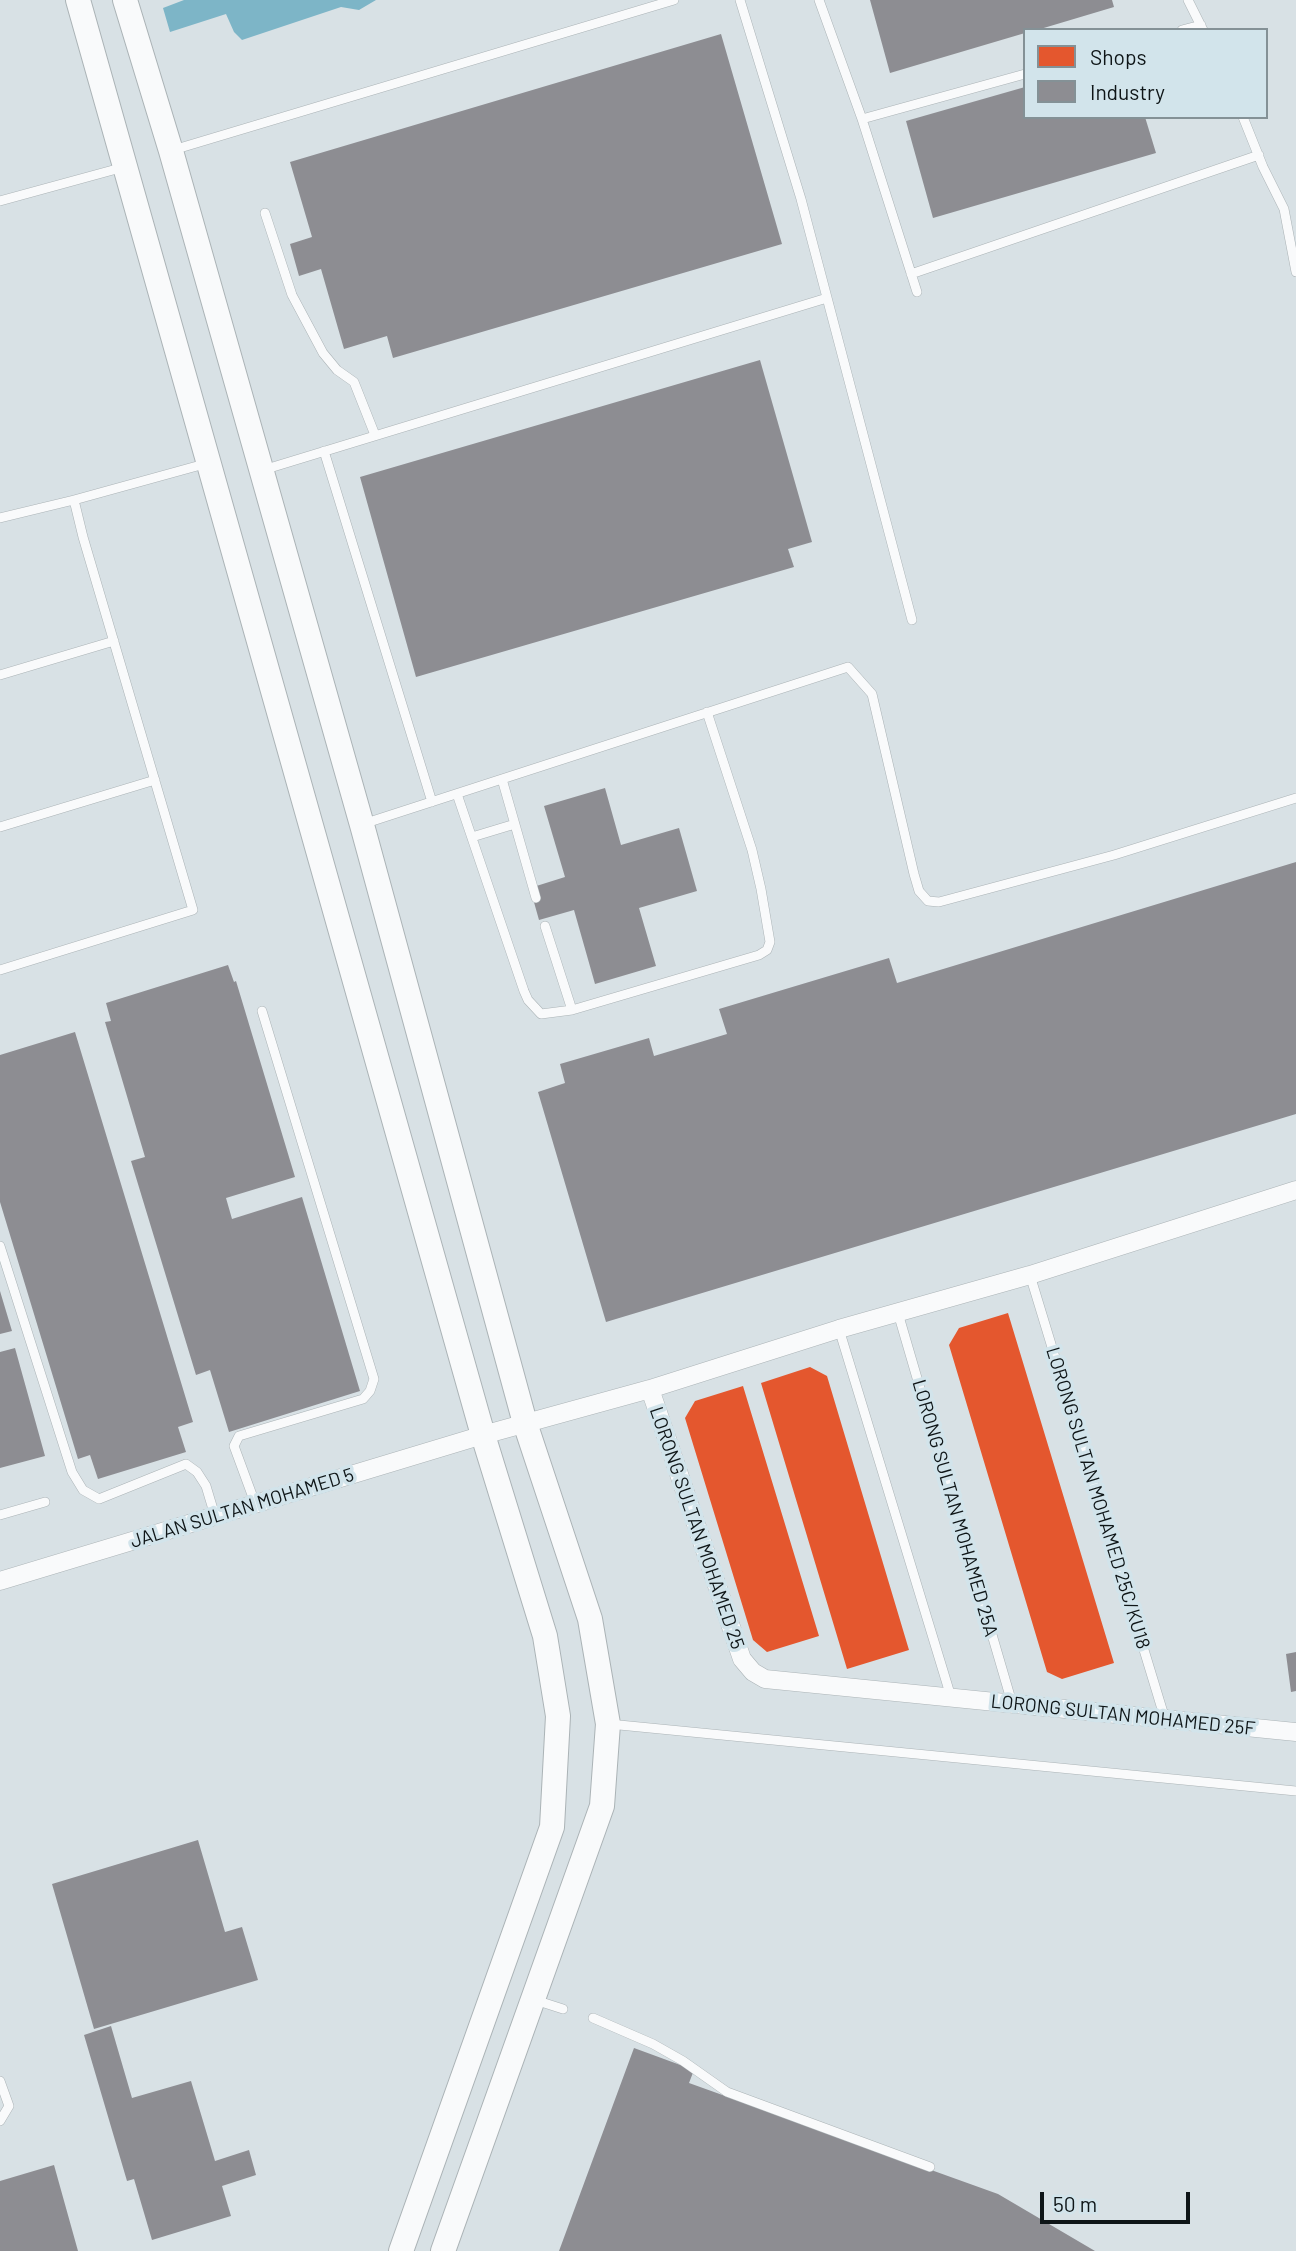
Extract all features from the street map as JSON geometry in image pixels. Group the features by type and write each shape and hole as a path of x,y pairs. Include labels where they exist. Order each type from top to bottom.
{"street":[{"path":"78,0 483,1435 545,1636 558,1716 552,1827 401,2251"},
{"path":"125,0 171,151 362,825 525,1423 590,1619 608,1724 602,1806 443,2251"},
{"name":"JALAN SULTAN MOHAMED 5","path":"0,1581 483,1435 650,1389 839,1329 1030,1275 1296,1191"},
{"name":"LORONG SULTAN MOHAMED 25","path":"650,1389 742,1659 753,1672 765,1679 951,1697"},
{"name":"LORONG SULTAN MOHAMED 25F","path":"951,1697 1165,1721 1296,1732"}],"lane":[{"path":"171,151 674,0"},
{"path":"740,0 801,199 912,620"},
{"path":"819,0 862,119 917,292"},
{"path":"1188,0 1202,27"},
{"path":"862,119 1023,75"},
{"path":"1244,119 1284,209 1296,272"},
{"path":"911,274 1259,155"},
{"path":"0,201 125,166"},
{"path":"265,213 292,295 323,353 337,370 354,382 375,435"},
{"path":"261,471 827,298"},
{"path":"324,451 432,802"},
{"path":"0,518 209,462"},
{"path":"0,970 193,910 74,500"},
{"path":"0,675 114,641"},
{"path":"362,825 848,667 872,694 919,891 928,901 939,902 1114,855 1296,798"},
{"path":"457,794 528,1000 545,1015 572,1010 759,955 769,947 761,889 752,850 707,712"},
{"path":"502,779 536,898"},
{"path":"0,827 155,780"},
{"path":"472,837 515,824"},
{"path":"545,926 572,1010"},
{"path":"255,1503 234,1446 239,1436 362,1399 370,1391 374,1379 262,1011"},
{"path":"0,1246 72,1472 83,1490 99,1499 186,1464 197,1472 206,1486 215,1517"},
{"name":"LORONG SULTAN MOHAMED 25C/KU18","path":"1030,1275 1165,1721"},
{"name":"LORONG SULTAN MOHAMED 25A","path":"898,1314 1012,1703"},
{"path":"839,1329 951,1697"},
{"path":"0,1516 45,1502"},
{"path":"608,1724 1296,1791"},
{"path":"533,2000 563,2009"},
{"path":"593,2018 653,2044 727,2092 930,2167"},
{"path":"0,2081 9,2106 0,2121"}],"water":[{"path":"184,0 376,0 359,10 341,7 242,40 234,32 226,14 170,32 163,8"}],"building: Shops":[{"path":"1008,1313 1114,1663 1062,1679 1047,1672 949,1345 959,1328"},
{"path":"810,1367 827,1376 909,1650 847,1669 761,1383"},
{"path":"743,1386 819,1636 767,1652 753,1640 685,1418 695,1401"}],"building: Industry":[{"path":"870,0 1112,0 1114,7 1044,28 1023,28 1023,34 890,73"},
{"path":"721,34 782,244 393,358 387,336 344,349 321,269 299,276 290,244 312,237 290,162"},
{"path":"1023,88 1023,119 1146,119 1156,153 933,218 906,121"},
{"path":"760,360 812,542 788,549 794,567 416,677 360,477"},
{"path":"605,788 621,845 679,828 697,891 639,908 656,966 595,984 574,910 539,920 530,888 565,877 544,806"},
{"path":"1296,862 1296,1114 606,1322 538,1092 565,1083 560,1064 649,1038 654,1056 727,1034 719,1009 889,958 897,983"},
{"path":"228,965 234,982 236,981 295,1177 226,1198 232,1219 302,1197 360,1391 229,1432 210,1370 196,1375 131,1161 145,1157 105,1022 111,1021 106,1003"},
{"path":"75,1032 193,1422 178,1427 186,1452 98,1479 90,1455 78,1459 0,1202 0,1055"},
{"path":"0,1291 12,1331 0,1334"},
{"path":"15,1348 45,1456 0,1468 0,1352"},
{"path":"1296,1652 1296,1691 1291,1692 1286,1654"},
{"path":"198,1840 225,1932 242,1927 258,1980 94,2029 52,1884"},
{"path":"111,2026 132,2098 191,2081 215,2161 249,2150 256,2175 222,2186 231,2216 152,2240 134,2179 127,2181 84,2035"},
{"path":"634,2048 694,2070 689,2083 998,2194 1095,2251 559,2251"},
{"path":"54,2165 78,2251 0,2251 0,2181"}]}
